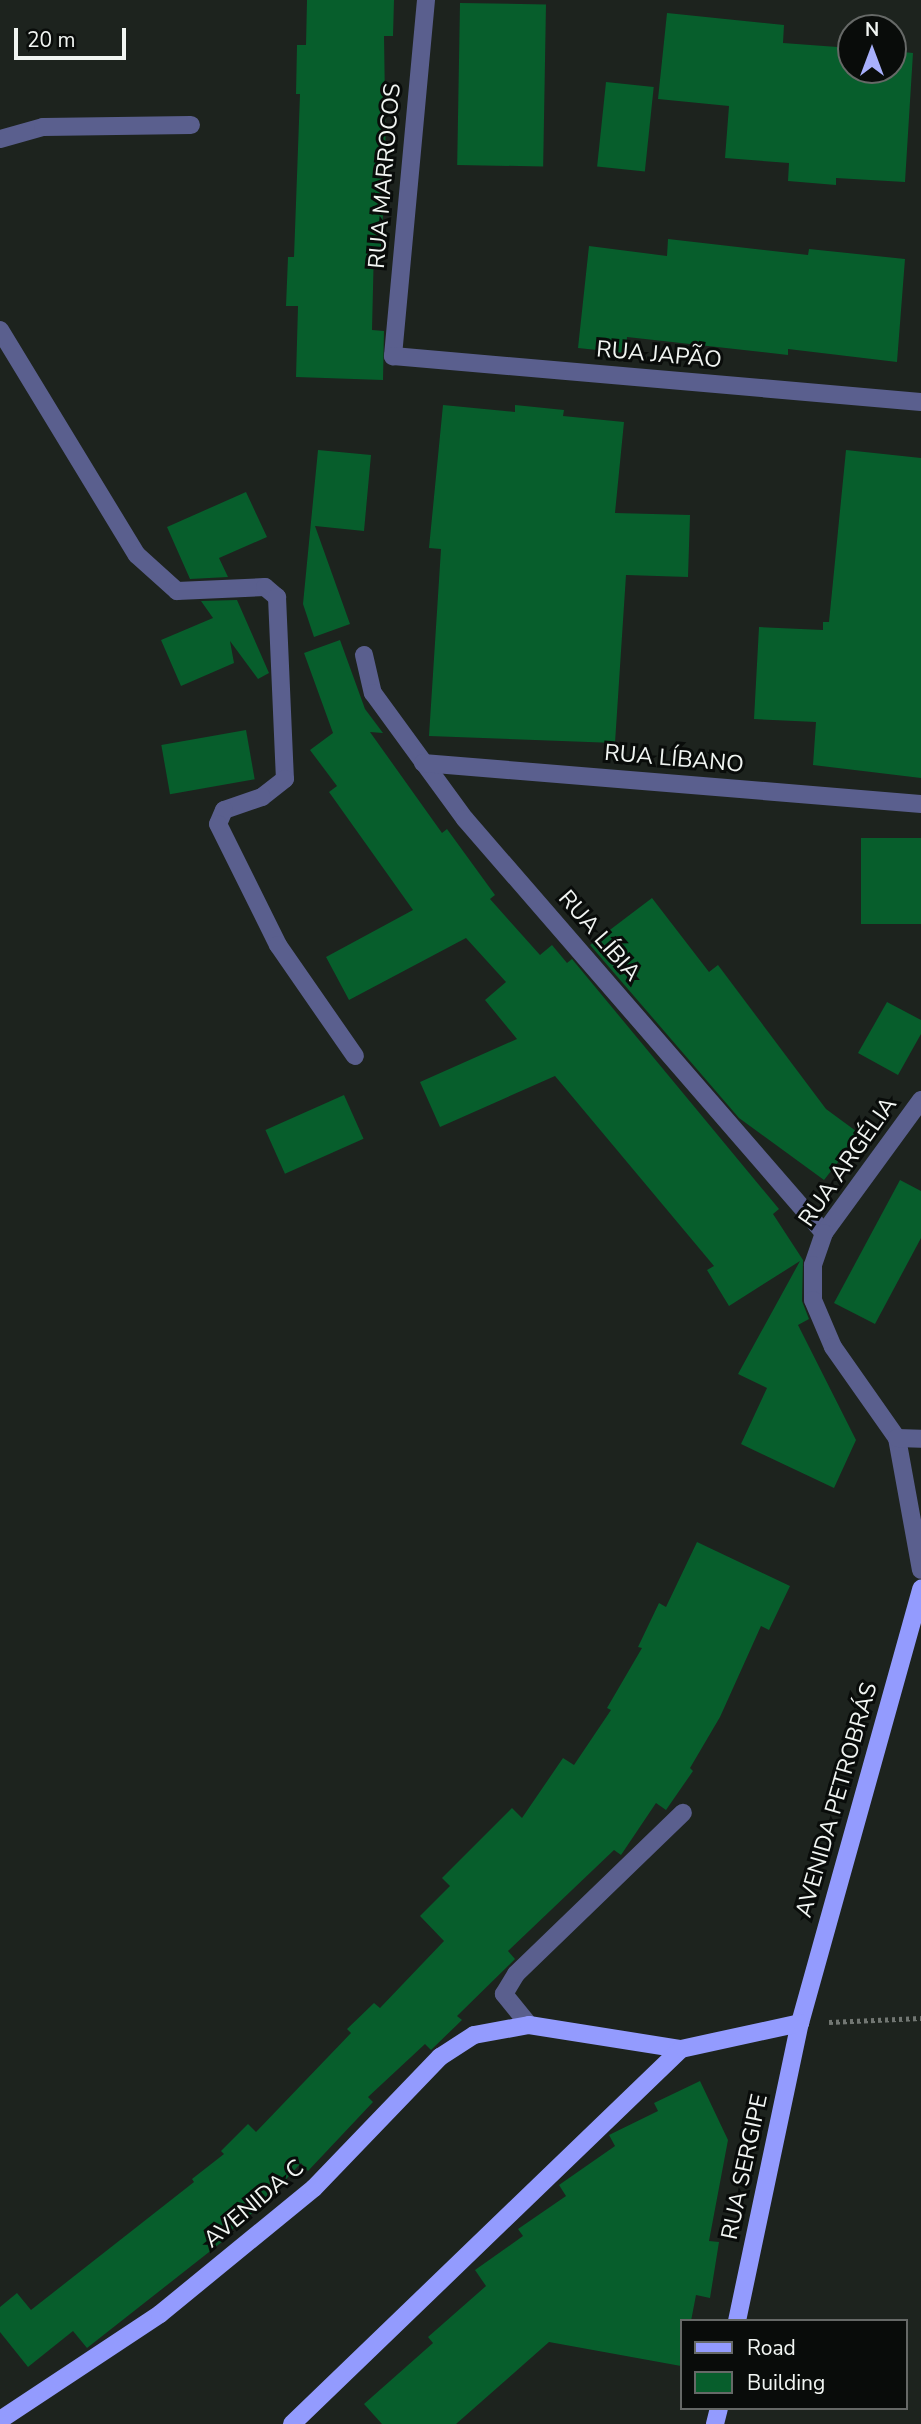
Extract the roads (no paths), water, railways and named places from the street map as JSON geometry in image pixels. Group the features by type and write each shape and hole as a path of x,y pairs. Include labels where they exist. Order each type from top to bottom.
{"main road":[{"name":"AVENIDA PETROBRÁS","path":"800,2023 921,1589"},
{"name":"AVENIDA C","path":"0,2420 160,2314 314,2189 440,2057 474,2035 529,2025 681,2049 800,2023"},
{"name":"RUA SERGIPE","path":"737,2319 800,2023"},
{"path":"292,2424 681,2049"}],"street":[{"name":"RUA MARROCOS","path":"393,356 426,0"},
{"path":"0,139 43,127 191,125"},
{"path":"0,330 137,555 177,591 265,587 277,597 285,779 262,797 224,810 218,824 278,945 355,1056"},
{"name":"RUA JAPÃO","path":"393,356 921,402"},
{"name":"RUA LÍBIA","path":"365,655 373,692 465,819 824,1233"},
{"name":"RUA LÍBANO","path":"423,763 921,804"},
{"name":"RUA ARGÉLIA","path":"921,1100 824,1233 813,1265 813,1300 833,1347 897,1438 921,1570"},
{"path":"897,1438 921,1439"},
{"path":"529,2025 504,1994 516,1974 683,1813"}]}
